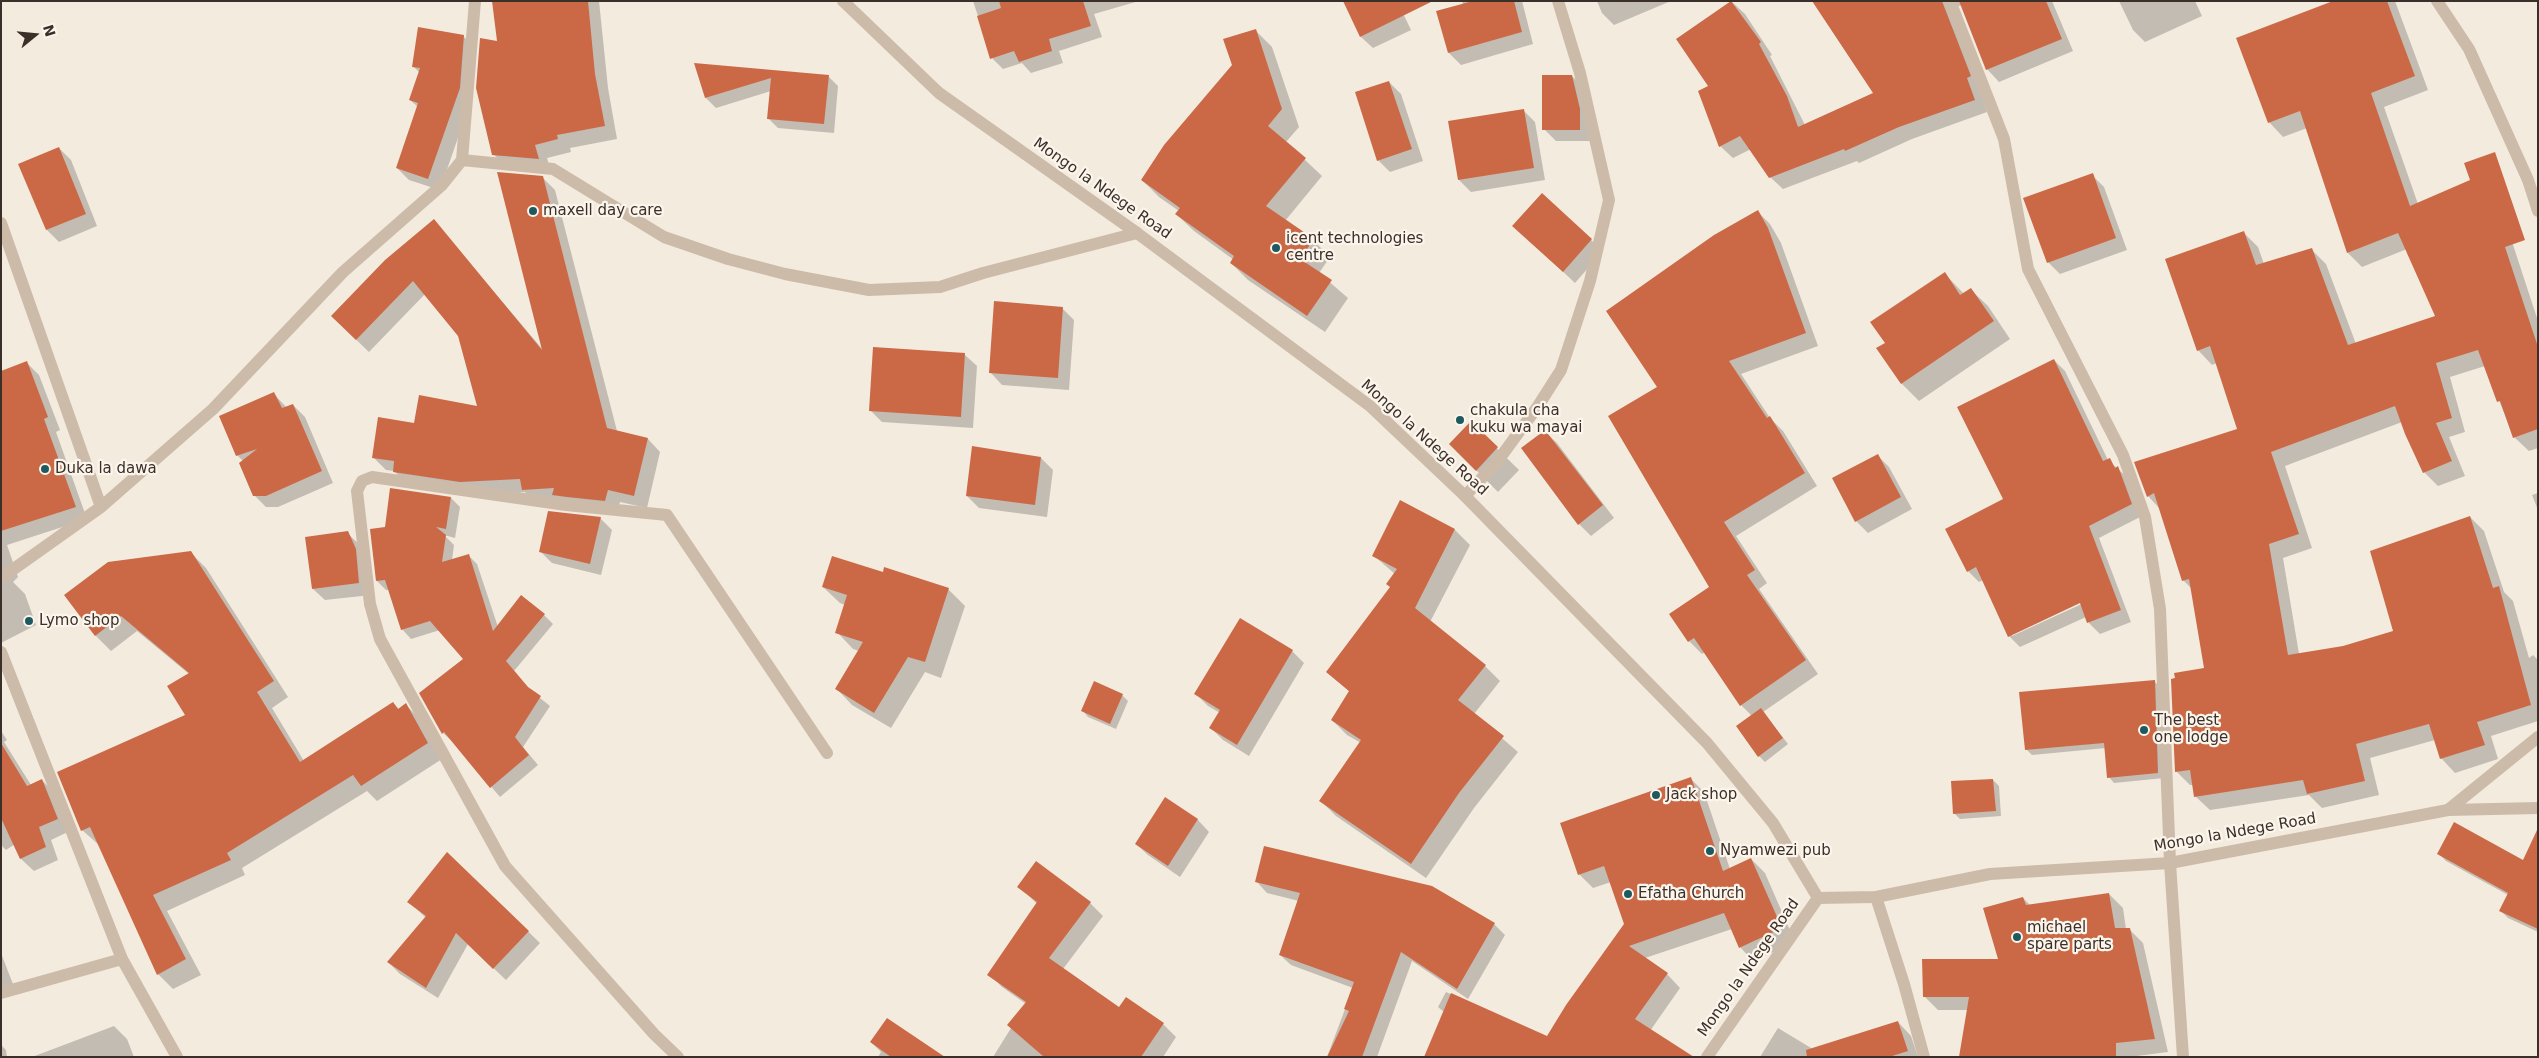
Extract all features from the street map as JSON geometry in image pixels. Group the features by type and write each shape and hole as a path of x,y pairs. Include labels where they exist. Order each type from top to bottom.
{"street":[{"path":"1,578 101,507 213,409 343,272 442,185 462,160 475,1"},
{"name":"Mongo la Ndege Road","path":"843,1 939,93 1137,233 1370,406 1465,496 1707,743 1773,823 1818,898"},
{"path":"1465,496 1497,462 1538,406 1561,370 1590,281 1609,200 1580,73 1558,1"},
{"path":"1950,1 2004,139 2028,269 2123,454 2145,517 2160,609 2170,863 2182,1057"},
{"path":"2437,1 2470,49 2528,180 2538,211"},
{"path":"462,160 553,168 664,236 728,259 786,274 869,290 940,287 983,273 1137,233"},
{"path":"1,223 101,507"},
{"path":"678,1057 654,1034 505,866 380,639 370,604 357,491 362,481 372,477 566,505 667,515 827,754"},
{"path":"1,652 122,959 176,1057"},
{"path":"2448,810 2538,737"},
{"name":"Mongo la Ndege Road","path":"1818,898 1876,897 1990,874 2170,863 2448,810 2538,808"},
{"path":"1876,897 1904,984 1924,1057"},
{"name":"Mongo la Ndege Road","path":"1707,1057 1818,898"},
{"path":"1,993 122,959"}],"building":[{"path":"492,1 588,1 595,74 605,126 557,135 558,139 535,145 539,159 492,155 476,88 480,38 497,41"},
{"path":"999,1 1083,1 1091,26 1049,39 1052,51 1019,62 1014,51 990,59 977,16 1001,8"},
{"path":"1343,1 1433,1 1360,37"},
{"path":"1473,1 1514,1 1522,32 1448,53 1436,11"},
{"path":"1731,1 1761,42 1759,44 1787,96 1798,127 1873,93 1812,1 1942,1 1971,76 1967,78 1975,100 1899,127 1845,151 1844,149 1769,178 1740,136 1719,147 1698,91 1708,86 1676,39"},
{"path":"1959,1 2046,1 2062,39 1986,70"},
{"path":"2333,1 2387,1 2415,76 2371,93 2410,206 2470,180 2464,163 2495,152 2525,240 2505,247 2538,347 2538,429 2513,438 2500,401 2497,402 2478,350 2436,363 2452,418 2436,423 2452,461 2423,473 2405,434 2395,406 2271,452 2299,534 2269,544 2288,655 2343,646 2393,631 2370,551 2470,516 2493,588 2499,586 2531,705 2477,722 2485,745 2440,759 2429,724 2356,744 2365,781 2307,794 2303,780 2194,797 2190,770 2175,772 2171,679 2175,678 2174,673 2204,668 2189,579 2182,581 2154,493 2147,497 2134,462 2237,429 2210,346 2197,351 2165,259 2244,231 2256,265 2312,248 2348,345 2435,316 2398,233 2347,253 2300,111 2268,123 2236,38"},
{"path":"418,27 464,35 460,88 428,179 396,168 418,103 409,100 420,68 412,67"},
{"path":"1256,29 1282,109 1268,126 1306,158 1266,206 1314,239 1300,259 1332,280 1307,316 1230,263 1234,256 1175,214 1180,208 1141,180 1164,145 1232,65 1223,39"},
{"path":"694,63 829,75 824,124 767,119 771,78 705,98"},
{"path":"1542,75 1572,75 1580,109 1580,130 1542,130"},
{"path":"1389,81 1412,149 1377,161 1355,92"},
{"path":"1524,109 1534,168 1458,180 1448,121"},
{"path":"59,147 86,214 46,230 18,164"},
{"path":"497,172 543,176 607,428 648,438 634,496 608,490 605,501 552,495 554,488 522,490 520,479 460,482 393,472 394,461 372,458 378,417 414,423 419,395 477,406 458,336 413,281 356,340 331,316 385,260 434,219 542,350"},
{"path":"2093,173 2116,238 2047,263 2023,198"},
{"path":"1542,193 1592,239 1563,272 1512,226"},
{"path":"1758,210 1768,228 1806,333 1729,361 1767,418 1770,416 1805,473 1724,522 1755,570 1747,575 1806,660 1740,706 1694,638 1688,642 1669,614 1709,587 1608,416 1657,387 1606,311 1714,235"},
{"path":"1945,272 1960,295 1971,288 1994,321 1901,384 1876,348 1885,343 1870,322"},
{"path":"994,301 1063,307 1058,378 989,373"},
{"path":"873,347 965,353 961,417 869,411"},
{"path":"2054,359 2103,461 2110,458 2115,468 2118,466 2132,504 2089,526 2121,610 2087,623 2080,603 2008,637 1976,567 1967,572 1945,529 2003,499 1957,407"},
{"path":"27,361 48,417 44,419 76,507 1,531 1,371"},
{"path":"274,392 282,408 293,404 322,471 266,496 253,496 239,463 257,449 236,456 219,416"},
{"path":"1471,421 1498,447 1476,471 1449,444"},
{"path":"1545,430 1603,505 1578,525 1521,448"},
{"path":"972,446 1041,457 1035,505 966,496"},
{"path":"1878,454 1901,497 1855,522 1832,478"},
{"path":"390,488 451,497 446,529 436,527 446,535 442,562 469,554 493,631 521,595 545,614 506,661 528,687 541,696 515,737 529,755 490,788 444,732 442,734 419,693 463,659 430,621 401,630 385,580 376,581 370,529 385,527"},
{"path":"1400,500 1455,529 1415,608 1486,665 1458,700 1504,736 1459,793 1411,864 1319,801 1361,740 1331,720 1349,691 1326,672 1390,587 1386,584 1397,569 1372,556"},
{"path":"548,511 601,517 590,564 539,552"},
{"path":"348,531 356,549 359,583 312,589 305,537"},
{"path":"191,551 274,681 257,692 300,762 393,702 398,709 406,703 428,743 361,786 353,775 227,853 231,860 153,895 186,959 157,975 90,827 81,831 57,772 185,715 167,686 189,673 121,616 95,636 64,595 108,562"},
{"path":"832,556 883,572 884,567 949,588 925,662 908,657 874,713 835,689 863,642 835,633 847,595 822,587"},
{"path":"1240,618 1293,650 1237,745 1209,728 1220,710 1194,694"},
{"path":"2155,680 2158,773 2107,778 2104,743 2025,750 2019,692"},
{"path":"1094,681 1123,694 1110,724 1081,711"},
{"path":"1761,708 1783,738 1758,757 1736,726"},
{"path":"1,743 27,786 42,779 58,819 39,827 46,847 20,859 1,818"},
{"path":"1691,777 1723,871 1751,858 1782,928 1739,948 1724,913 1629,946 1668,973 1635,1019 1694,1057 1424,1057 1451,993 1547,1036 1566,1005 1624,924 1604,866 1578,875 1560,823"},
{"path":"1993,779 1996,811 1953,814 1951,781"},
{"path":"1165,797 1198,819 1168,866 1135,844"},
{"path":"2454,822 2523,860 2538,828 2538,929 2499,911 2508,893 2437,854"},
{"path":"1264,846 1432,886 1495,923 1457,989 1401,952 1362,1057 1327,1057 1349,1011 1344,1009 1354,982 1279,955 1300,893 1255,882"},
{"path":"447,852 529,931 493,969 456,933 426,988 387,962 426,916 407,902"},
{"path":"1036,861 1091,902 1049,958 1119,1007 1126,997 1164,1023 1141,1057 1044,1057 1007,1025 1026,1002 987,975 1037,902 1017,887"},
{"path":"2109,893 2115,928 2130,928 2155,1039 2116,1043 2116,1057 1959,1057 1969,997 1923,997 1922,959 1998,959 1983,908 2023,897 2026,905"},
{"path":"887,1018 945,1057 891,1057 870,1042"},
{"path":"1898,1021 1908,1051 1889,1057 1807,1057 1806,1050"}],"place":[{"name":"maxell day care","path":"533,211"},
{"name":"icent technologies centre","path":"1276,248"},
{"name":"chakula cha kuku wa mayai","path":"1460,420"},
{"name":"Duka la dawa","path":"45,469"},
{"name":"Lymo shop","path":"29,621"},
{"name":"The best one lodge","path":"2144,730"},
{"name":"Jack shop","path":"1656,795"},
{"name":"Nyamwezi pub","path":"1710,851"},
{"name":"Efatha Church","path":"1628,894"},
{"name":"michael spare parts","path":"2017,937"}]}
